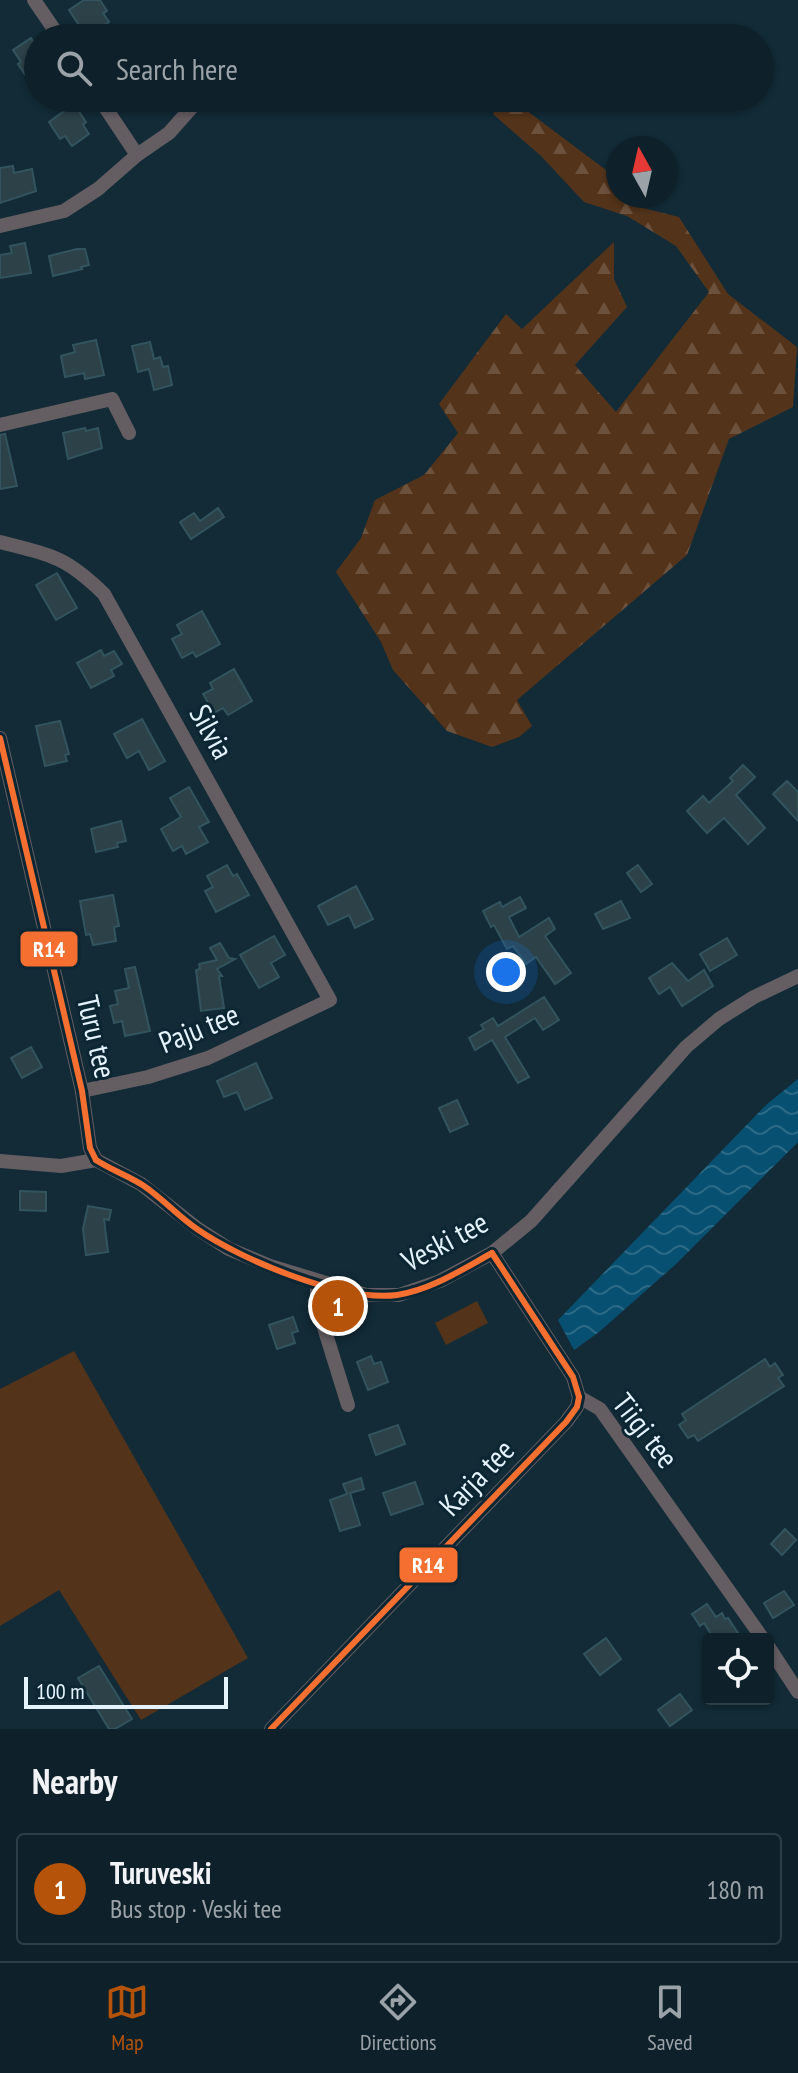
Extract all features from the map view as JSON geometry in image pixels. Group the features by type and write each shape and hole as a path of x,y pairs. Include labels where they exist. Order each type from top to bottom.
{"street":[{"path":"34,0 50,24"},
{"path":"108,112 137,155"},
{"path":"0,226 64,211 98,189 137,155 169,133 188,112"},
{"path":"0,425 112,399 129,433"},
{"name":"Silvia","path":"0,542 52,555 67,562 104,594 330,1000"},
{"name":"Turu tee","path":"0,738 82,1091 90,1148 96,1160"},
{"name":"Veski tee","path":"96,1160 141,1184 229,1249 366,1295 399,1295 440,1281 492,1253 531,1221 686,1047 719,1019 754,997 798,976"},
{"name":"Paju tee","path":"82,1091 148,1077 208,1058 330,1000"},
{"path":"0,1161 61,1166 96,1160"},
{"name":"Tiigi tee","path":"492,1253 573,1377 579,1397 600,1409 759,1633"},
{"path":"317,1281 317,1305 348,1405"},
{"name":"Karja tee","path":"271,1729 566,1422 577,1407 579,1397"},
{"path":"774,1655 798,1692"}],"green space":[{"path":"494,112 529,112 606,170 606,208 643,208 679,217 728,294 797,347 793,407 729,439 687,555 517,700 532,726 519,737 492,747 447,731 393,670 381,642 336,572 361,538 375,500 424,475 458,433 439,404 506,314 522,329 614,242 614,279 627,307 575,365 616,412 709,292 676,246 627,216 584,202"},
{"path":"477,1301 488,1323 446,1345 435,1323"},
{"path":"74,1351 248,1658 141,1720 59,1590 0,1626 0,1389"}],"water":[{"path":"798,1079 798,1142 676,1264 574,1350 558,1320 767,1104"}],"building":[{"path":"84,0 100,0 109,22 78,24 69,10"},
{"path":"24,43 24,73 18,64 21,62 13,50"},
{"path":"63,112 79,112 89,134 72,146 65,136 60,139 49,122"},
{"path":"13,166 14,173 32,169 36,191 0,203 0,168"},
{"path":"25,243 31,273 0,278 0,255 12,253 10,246"},
{"path":"85,249 89,265 53,276 49,256"},
{"path":"96,340 104,375 85,379 84,373 65,377 61,356 75,352 73,345"},
{"path":"150,342 154,359 160,357 163,367 168,366 172,385 154,390 149,369 138,372 132,346"},
{"path":"85,428 86,431 98,428 102,448 68,459 63,433"},
{"path":"5,434 17,486 0,489 0,435"},
{"path":"218,508 224,517 191,539 180,522 194,513 200,521"},
{"path":"57,573 77,608 56,620 36,585"},
{"path":"202,611 220,644 196,657 193,652 182,658 172,639 182,634 177,625"},
{"path":"101,650 104,656 114,651 122,664 111,670 114,676 91,688 77,663"},
{"path":"234,669 252,701 228,715 223,708 214,713 203,694 213,689 210,683"},
{"path":"142,719 165,761 149,770 139,751 127,758 114,734"},
{"path":"60,721 69,754 65,755 67,761 45,766 36,726"},
{"path":"743,765 755,777 736,795 765,828 748,844 724,818 707,833 687,811 703,796 709,803 733,781 730,778"},
{"path":"787,781 798,792 798,821 773,794"},
{"path":"189,787 209,822 199,827 208,842 186,854 182,846 173,851 161,829 181,817 170,798"},
{"path":"121,821 126,841 117,843 118,847 96,852 91,829"},
{"path":"227,865 233,876 237,874 249,895 216,912 205,891 213,887 207,876"},
{"path":"638,865 652,884 641,892 627,873"},
{"path":"356,886 373,919 355,928 349,915 328,925 318,906"},
{"path":"113,895 119,926 114,927 116,941 93,945 90,934 86,935 80,901"},
{"path":"520,897 526,908 509,917 519,937 549,918 555,929 545,936 571,973 555,984 536,957 526,964 513,946 507,949 483,911 500,902 502,907"},
{"path":"621,901 630,918 603,929 595,914"},
{"path":"274,936 285,955 271,963 279,977 259,988 240,955"},
{"path":"727,938 737,955 710,971 700,954"},
{"path":"220,943 229,958 235,959 217,969 222,976 219,976 224,1008 201,1011 196,970 200,969 199,964 217,960 210,948"},
{"path":"672,963 688,981 704,970 713,986 682,1006 670,987 659,994 649,978"},
{"path":"135,967 150,1031 125,1036 122,1021 114,1023 110,1006 118,1004 115,991 129,988 125,969"},
{"path":"544,997 559,1020 543,1030 535,1018 505,1037 529,1077 518,1083 492,1040 475,1050 469,1038 484,1029 481,1025 493,1018 498,1026"},
{"path":"31,1047 42,1067 22,1078 11,1058"},
{"path":"256,1063 272,1098 245,1110 237,1092 224,1097 217,1081"},
{"path":"457,1100 468,1124 450,1132 439,1108"},
{"path":"20,1191 46,1192 46,1211 20,1210"},
{"path":"88,1206 111,1210 109,1220 104,1219 108,1252 86,1255 83,1229"},
{"path":"293,1317 298,1331 292,1333 295,1343 277,1349 269,1325"},
{"path":"371,1356 374,1364 381,1362 388,1382 368,1390 357,1362"},
{"path":"765,1359 770,1367 775,1363 783,1375 778,1378 784,1386 698,1441 694,1435 688,1438 679,1425 686,1420 682,1414"},
{"path":"398,1425 405,1444 376,1455 369,1435"},
{"path":"361,1478 364,1489 350,1493 360,1525 340,1531 330,1500 347,1494 343,1484"},
{"path":"415,1482 423,1504 391,1515 383,1493"},
{"path":"785,1529 796,1540 782,1555 771,1544"},
{"path":"784,1591 794,1605 773,1618 764,1603"},
{"path":"707,1604 716,1617 722,1613 725,1619 728,1618 738,1633 710,1633 704,1623 700,1626 692,1614"},
{"path":"606,1638 621,1659 600,1675 584,1654"},
{"path":"99,1666 132,1719 115,1729 109,1729 78,1678"},
{"path":"680,1694 692,1710 670,1726 658,1710"}],"transit line":[{"name":"R14","path":"0,738 82,1091 90,1148 96,1160"},
{"name":"R14","path":"96,1160 144,1186 216,1241 293,1276 349,1292 397,1295 422,1289 492,1253"},
{"name":"R14","path":"492,1253 573,1377 579,1397"},
{"name":"R14","path":"271,1729 566,1422 577,1407 579,1397"}],"place":[{"name":"Turuveski","path":"338,1306"}]}
